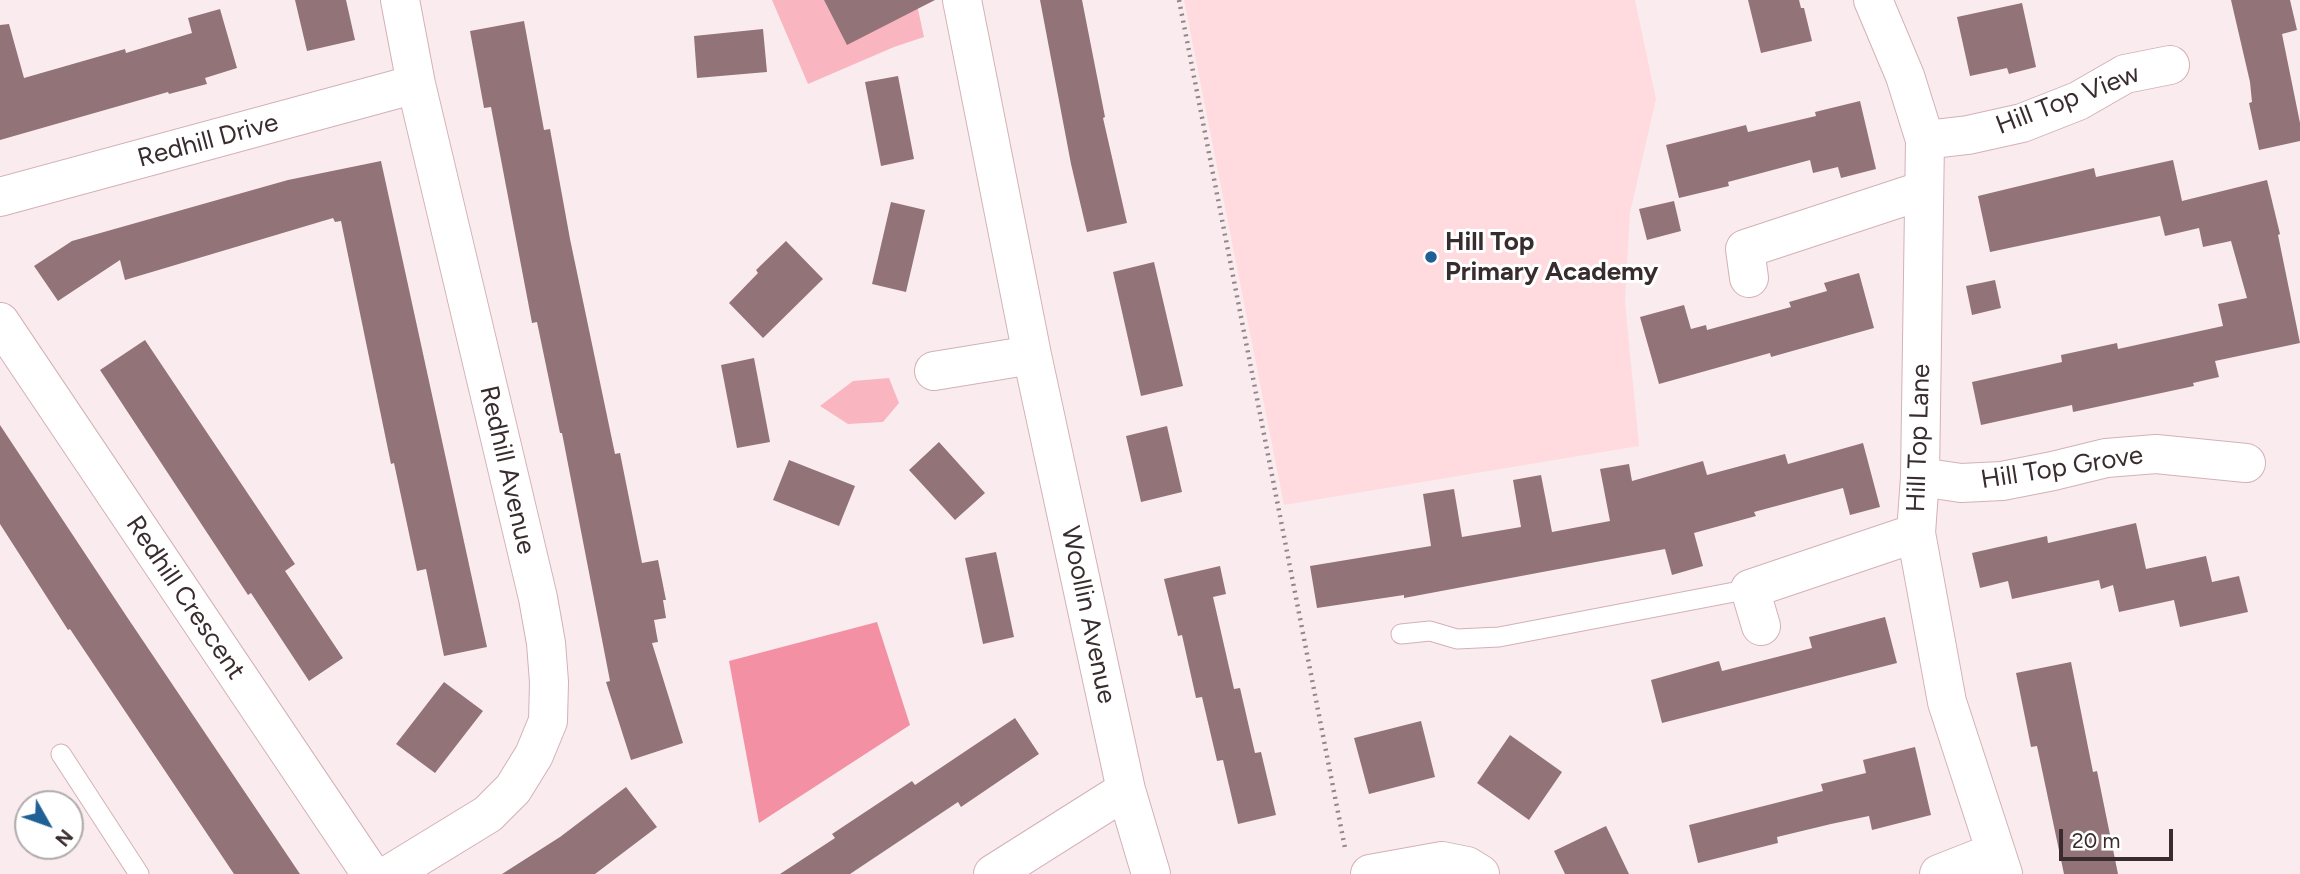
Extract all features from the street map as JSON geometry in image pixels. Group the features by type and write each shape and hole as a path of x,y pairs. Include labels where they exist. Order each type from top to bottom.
{"street":[{"name":"Redhill Avenue","path":"390,874 488,814 513,789 534,755 548,720 547,656 538,598 416,84 400,0"},
{"name":"Woollin Avenue","path":"962,0 1032,355 1126,790 1151,874"},
{"name":"Hill Top Lane","path":"1873,0 1905,76 1925,140 1920,477 1916,533 1947,702 1999,863"},
{"name":"Hill Top View","path":"1925,140 1968,135 2022,123 2078,101 2125,74 2170,65"},
{"name":"Redhill Drive","path":"0,197 416,84"},
{"path":"1749,278 1745,249 1924,190"},
{"name":"Redhill Crescent","path":"0,323 371,874"},
{"path":"934,371 1032,355"},
{"name":"Hill Top Grove","path":"1920,477 1961,483 2002,481 2106,458 2156,454 2246,463"},
{"path":"1760,626 1750,589 1916,533"},
{"path":"993,874 1126,790"},
{"path":"1359,867 1442,861 1467,866 1480,874"},
{"path":"1939,874 1999,863"}],"lane":[{"path":"1401,634 1430,631 1457,639 1499,637 1750,589"},
{"path":"61,754 139,874"}],"path":[{"path":"1179,0 1359,867"}],"shaded area":[{"path":"772,0 916,0 924,37 808,84"},
{"name":"Hill Top Primary Academy","path":"1184,0 1635,0 1656,99 1630,213 1625,301 1639,446 1284,505"},
{"path":"889,378 899,403 883,422 848,424 820,406 853,381"},
{"path":"877,622 910,725 759,823 729,661"}],"building":[{"path":"295,0 346,0 355,40 307,51"},
{"path":"824,0 935,0 847,45"},
{"path":"1040,0 1082,0 1105,117 1103,118 1127,223 1087,232 1071,164"},
{"path":"1748,0 1799,0 1801,8 1804,8 1812,41 1761,53"},
{"path":"2231,0 2290,0 2297,30 2282,34 2300,123 2300,141 2259,150 2249,103 2252,102 2250,82"},
{"path":"2022,3 2036,67 2009,74 2007,68 1970,76 1957,17"},
{"path":"220,9 237,68 205,78 207,84 169,94 168,92 0,140 0,25 9,24 24,78 125,49 126,53 192,33 188,18"},
{"path":"524,21 544,130 550,129 615,454 620,453 642,563 658,560 666,600 663,600 666,618 654,620 658,642 652,643 683,743 631,760 606,682 610,681 562,433 537,322 532,323 491,107 484,108 470,31"},
{"path":"763,29 767,72 697,78 694,36"},
{"path":"898,76 914,159 881,166 865,82"},
{"path":"1860,101 1876,169 1841,178 1838,167 1813,173 1810,160 1728,182 1729,186 1679,198 1666,145 1746,125 1748,132 1816,116 1815,112"},
{"path":"2173,160 2182,201 2267,180 2300,343 2215,361 2219,377 2193,383 2194,386 2073,412 2072,405 1981,425 1972,382 2062,362 2061,355 2117,343 2118,349 2223,326 2218,304 2247,298 2231,241 2203,247 2199,228 2165,236 2160,216 1990,252 1978,196 2094,168 2096,177"},
{"path":"381,161 487,647 444,656 426,569 417,571 394,463 391,464 341,221 335,222 333,218 125,280 120,260 58,301 34,266 72,241 288,180"},
{"path":"1674,201 1681,231 1647,240 1639,209"},
{"path":"891,202 925,210 906,292 872,284"},
{"path":"786,241 823,279 763,338 729,303 758,273 756,270"},
{"path":"1154,262 1183,386 1141,396 1113,272"},
{"path":"1859,273 1874,328 1771,357 1770,353 1659,384 1640,317 1684,305 1691,329 1706,325 1707,330 1791,307 1789,302 1827,291 1824,283"},
{"path":"1995,280 2001,308 1972,315 1966,286"},
{"path":"145,340 295,564 285,571 343,658 309,681 251,593 248,595 100,370"},
{"path":"754,358 770,442 737,448 721,365"},
{"path":"0,425 300,874 234,874 70,629 68,630 0,524"},
{"path":"1167,426 1182,492 1141,502 1126,436"},
{"path":"939,442 985,493 955,520 909,470"},
{"path":"1863,443 1880,507 1850,515 1843,488 1754,512 1756,516 1694,533 1703,566 1672,575 1665,549 1404,598 1404,595 1317,608 1310,566 1431,546 1423,494 1454,489 1462,537 1521,527 1513,480 1541,475 1552,532 1610,521 1600,469 1629,464 1632,481 1703,461 1707,475 1785,454 1788,464"},
{"path":"789,460 855,486 839,526 773,500"},
{"path":"2136,523 2146,569 2206,556 2212,582 2239,576 2248,612 2180,627 2174,600 2119,612 2113,585 2101,589 2099,580 2012,599 2008,581 1980,588 1972,553 2047,536 2048,543"},
{"path":"996,552 1014,637 983,644 965,558"},
{"path":"1220,566 1226,594 1213,597 1234,689 1240,688 1255,753 1261,752 1276,815 1238,824 1223,760 1217,761 1202,697 1196,698 1182,635 1178,636 1164,579"},
{"path":"1885,617 1897,663 1662,723 1651,680 1719,661 1722,671 1812,648 1809,637"},
{"path":"2071,662 2093,772 2097,771 2118,874 2064,874 2037,746 2031,747 2016,673"},
{"path":"444,682 483,711 435,773 396,744"},
{"path":"1015,718 1039,754 961,807 958,802 850,874 780,874 835,838 832,834 912,781 915,785"},
{"path":"1421,721 1435,777 1369,794 1354,738"},
{"path":"1510,735 1562,772 1529,820 1477,783"},
{"path":"1915,747 1931,815 1872,830 1869,816 1777,837 1778,843 1698,863 1689,825 1823,791 1821,784 1866,773 1863,760"},
{"path":"626,787 657,827 595,874 502,874 560,837"},
{"path":"1606,826 1629,874 1565,874 1554,851"}],"place":[{"name":"Hill Top Primary Academy","path":"1431,257"}]}
